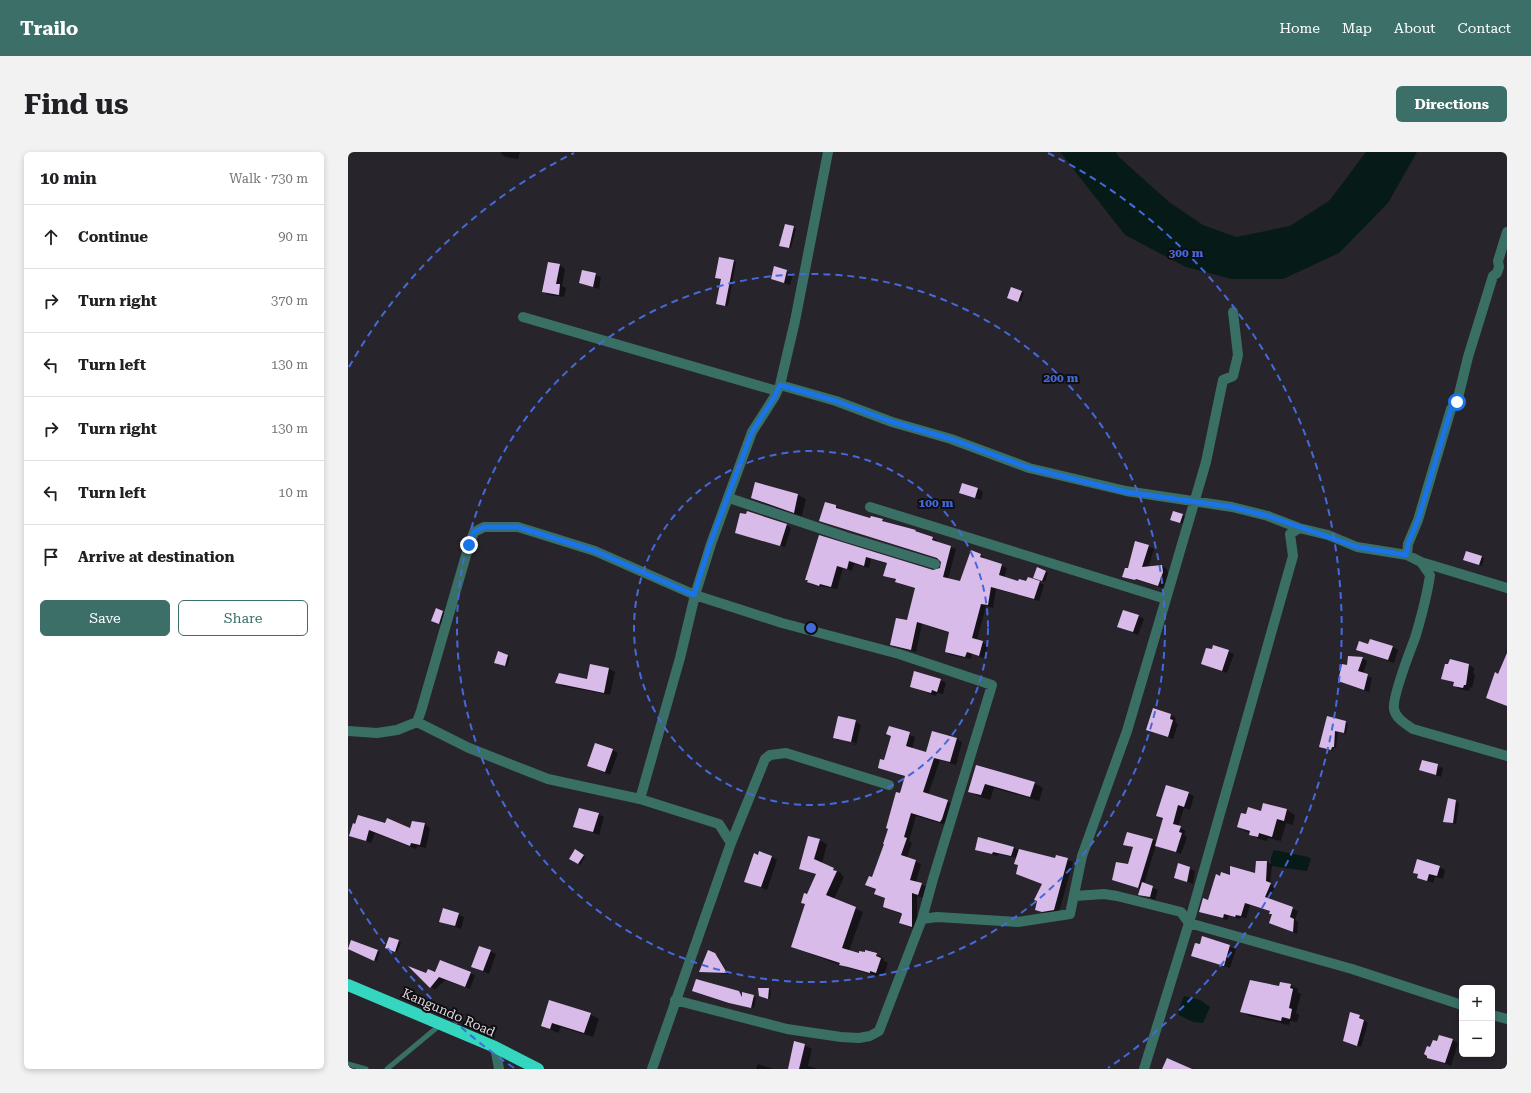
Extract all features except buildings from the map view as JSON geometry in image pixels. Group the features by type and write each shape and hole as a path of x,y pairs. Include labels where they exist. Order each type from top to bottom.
{"highway":[{"name":"Kangundo Road","path":"348,985 495,1047 538,1069"}],"street":[{"path":"640,799 680,658 694,595 710,544 729,498 752,432 778,388 795,321 828,152"},
{"path":"1406,555 1408,544 1418,520 1451,409 1457,402 1468,357 1493,276 1497,273 1499,267 1498,261 1507,232"},
{"path":"922,919 937,917 1018,922 1070,914 1075,896 1082,856 1127,732 1194,502 1211,441 1223,380 1233,376 1238,355 1233,312"},
{"path":"523,317 778,388 836,401 892,422 951,439 1029,468 1126,492 1232,507 1268,516 1299,528 1328,535 1357,547 1406,555 1421,562 1507,588"},
{"path":"729,498 846,537 935,564"},
{"path":"870,507 1166,598"},
{"path":"348,731 377,733 397,730 417,722 469,545 474,532 484,527 518,527 564,541 595,551 694,595 782,623 899,654 992,686 932,879 922,919 884,1022 879,1031 870,1036 859,1038 841,1037 787,1029 675,1000"},
{"path":"1144,1069 1189,923 1293,556 1290,534 1299,528"},
{"path":"1421,562 1430,576 1428,589 1415,636 1400,681 1394,709 1400,720 1413,729 1507,756"},
{"path":"417,722 469,748 548,779 640,799 719,824 731,843"},
{"path":"652,1069 731,843 762,764 770,755 786,753 889,784"},
{"path":"1075,896 1104,894 1181,912 1189,923 1352,969 1459,1004"},
{"path":"1495,1016 1507,1019"},
{"path":"495,1047 499,1069"}],"lane":[{"path":"387,1069 441,1024"},
{"path":"348,1064 366,1069"}],"shaded area":[{"path":"1060,152 1116,152 1119,157 1169,202 1203,225 1236,237 1290,226 1330,200 1366,152 1417,152 1388,203 1339,253 1283,279 1232,279 1186,267 1125,235"},
{"path":"1274,850 1308,857 1311,859 1307,871 1271,866 1271,857"},
{"path":"1184,996 1200,1000 1210,1007 1203,1023 1193,1022 1179,1015 1178,1011"}],"route":[{"path":"469,545 474,532 484,527 518,527 595,551 694,595 710,544 729,498 752,432 775,396 780,385 836,401 892,422 951,439 1029,468 1126,492 1232,507 1268,516 1299,528 1328,535 1357,547 1406,555 1408,544 1418,520 1451,409 1457,402"}]}
